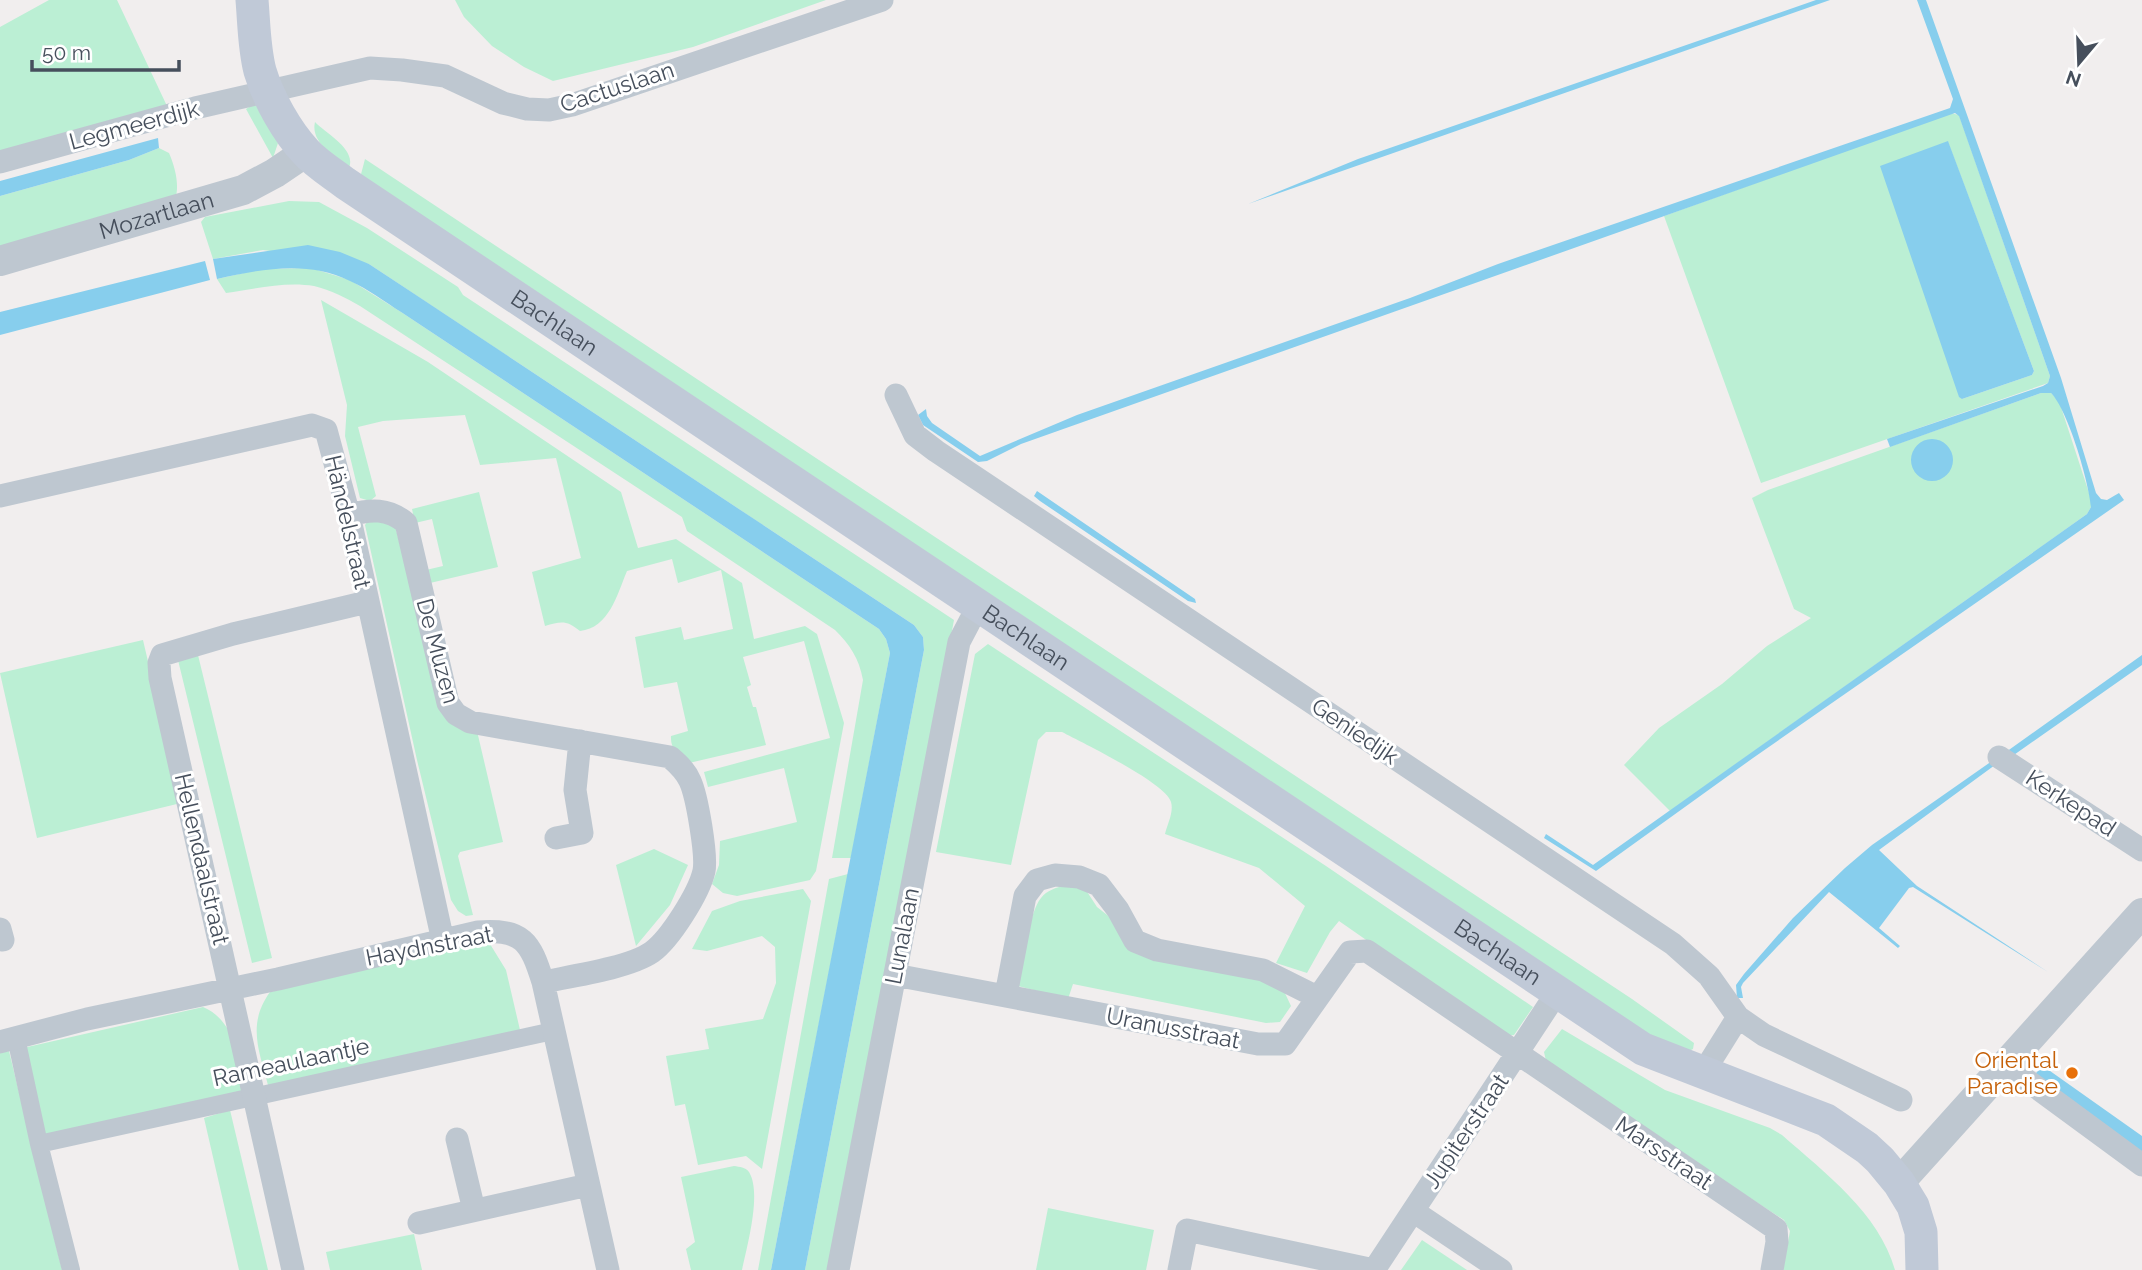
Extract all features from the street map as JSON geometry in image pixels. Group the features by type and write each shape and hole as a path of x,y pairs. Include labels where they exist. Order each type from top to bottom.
{"main road":[{"name":"Bachlaan","path":"252,0 260,71 290,130 306,152 403,223 1643,1049 1826,1120 1867,1148 1899,1183 1913,1206 1921,1232 1922,1270"}],"street":[{"name":"Cactuslaan","path":"269,92 370,68 402,70 445,76 503,103 527,109 549,110 572,105 630,83 882,0"},
{"name":"Legmeerdijk","path":"0,162 195,108 269,92"},
{"name":"Mozartlaan","path":"0,261 243,190 306,152"},
{"name":"Geniedijk","path":"896,395 915,435 936,451 1673,944 1709,976 1738,1017"},
{"name":"Händelstraat","path":"0,496 312,425 326,430 349,515 443,941"},
{"name":"De Muzen","path":"349,515 368,510 384,511 397,515 406,523 448,704 456,714 470,722 670,757 680,766 691,783 705,848 705,862 698,890 662,943 652,952 623,963 543,982"},
{"name":"Hellendaalstraat","path":"293,1270 160,678 159,663 162,656 233,634 367,602"},
{"name":"Lunalaan","path":"838,1270 959,642 981,607"},
{"path":"556,838 582,833 575,790 580,741"},
{"name":"Kerkepad","path":"1999,757 2142,850"},
{"path":"1006,995 1025,896 1037,880 1055,875 1079,877 1099,886 1118,910 1135,941 1157,950 1262,970 1317,997"},
{"path":"1899,1183 2142,913"},
{"name":"Haydnstraat","path":"8,1040 84,1019 278,979 478,932 500,930 516,936 525,942 535,956 543,982 608,1270"},
{"name":"Uranusstraat","path":"895,975 1258,1044 1285,1044 1350,952 1367,951 1517,1054"},
{"name":"Jupiterstraat","path":"1374,1270 1559,991"},
{"path":"1703,1073 1738,1017 1764,1035 1902,1100"},
{"name":"Rameaulaantje","path":"39,1144 553,1031"},
{"path":"8,1040 39,1144 71,1270"},
{"name":"Marsstraat","path":"1517,1054 1776,1229 1777,1242 1772,1270"},
{"path":"2006,1066 2142,1165"},
{"path":"457,1139 474,1210"},
{"path":"419,1223 588,1185"},
{"path":"1413,1211 1501,1270"},
{"path":"1179,1270 1187,1230 1374,1270"}],"green space":[{"path":"49,0 117,0 167,106 0,152 0,27"},
{"path":"455,0 826,0 693,47 553,81 524,67 492,46 464,17"},
{"path":"252,105 260,107 278,143 273,158 246,109"},
{"path":"1950,113 1959,115 2050,376 2048,383 1761,483 1664,216","holes":["1948,142 2034,371 2032,375 1962,399"]},
{"path":"315,122 345,149 350,163 348,170 320,143 314,129"},
{"path":"159,148 169,153 173,164 177,182 175,200 0,248 0,196 129,160"},
{"path":"365,159 1632,999 1694,1043 1693,1049 1683,1054 1671,1050 360,178"},
{"path":"289,201 319,202 367,228 458,287 463,295 954,620 831,1270 805,1270 924,650 923,637 914,625 369,264 263,250 213,259 201,222 205,217"},
{"path":"311,268 350,280 401,312 879,629 886,639 890,653 851,858 832,858 863,680 856,658 835,630 687,531 682,517 360,306 314,286 292,284 226,293 217,279 261,269"},
{"path":"321,300 428,362 621,492 638,548 676,539 742,583 754,639 805,626 817,634 844,723 816,871 810,880 737,896 723,893 712,884 719,865 720,841 797,822 784,768 708,787 704,772 830,738 804,641 743,657 751,685 747,687 753,707 756,707 766,745 689,763 676,751 671,741 671,736 688,731 677,682 644,688 635,637 681,627 684,640 733,629 721,570 678,583 672,559 627,571 611,609 598,624 580,631 564,622 545,626 532,572 581,558 556,458 480,465 465,415 383,421 358,427 376,496 370,501 360,498 345,436 347,405"},
{"path":"2041,393 2051,393 2059,401 2091,499 2087,514 1670,811 1624,765 1659,728 1722,684 1767,646 1811,618 1794,609 1752,498"},
{"path":"479,492 498,567 430,583 426,570 443,566 432,519 415,523 412,509"},
{"path":"371,517 394,522 442,707 477,731 503,842 460,852 458,856 473,915 466,916 458,911 451,900 365,525"},
{"path":"143,640 181,803 37,838 0,673"},
{"path":"988,644 1326,866 1533,1007 1514,1035 1504,1036 1339,921 1307,973 1276,963 1305,906 1259,868 1165,834 1172,806 1166,794 1140,774 1062,732 1046,732 1038,740 1011,865 936,852 975,654"},
{"path":"197,651 272,958 252,963 177,656"},
{"path":"654,849 688,865 670,905 636,946 616,865"},
{"path":"848,874 771,1270 758,1270 829,879"},
{"path":"1065,885 1084,887 1097,907 1111,918 1124,937 1247,974 1283,989 1291,1006 1280,1022 1266,1023 1073,984 1068,999 1018,986 1037,905 1046,893"},
{"path":"803,889 811,901 762,1169 746,1156 698,1165 685,1104 675,1106 666,1056 709,1049 705,1029 763,1019 776,983 775,947 762,936 707,951 692,949 712,911 740,901"},
{"path":"474,944 490,944 506,970 520,1030 269,1089 259,1051 257,1028 258,1016 270,992"},
{"path":"203,1007 214,1013 229,1032 238,1055 247,1093 46,1140 23,1048"},
{"path":"1562,1029 1665,1090 1770,1128 1782,1135 1832,1179 1864,1212 1877,1230 1895,1270 1783,1270 1790,1231 1784,1220 1547,1065 1544,1052"},
{"path":"9,1051 62,1270 0,1270 0,1053"},
{"path":"230,1110 268,1270 239,1270 204,1118"},
{"path":"734,1166 749,1172 754,1193 752,1220 742,1270 691,1270 686,1249 695,1242 681,1177"},
{"path":"1048,1208 1154,1230 1146,1270 1036,1270"},
{"path":"414,1234 422,1270 330,1270 326,1252"},
{"path":"1422,1240 1467,1270 1401,1270"}],"water":[{"path":"1816,0 1830,0 1248,204 1358,159"},
{"path":"1917,0 1926,0 2061,378 2096,493 2101,499 2107,500 2119,493 2124,500 1753,758 1596,871 1544,838 1546,834 1593,865 2087,514 2091,507 2077,447 2064,414 2051,393 2041,393 1890,447 1887,439 2043,386 2048,383 2050,376 1959,116 1955,113 1021,444 987,461 978,462 923,425 918,415 926,409 932,423 980,456 1077,415 1410,298 1498,264 1950,108 1953,99"},
{"path":"158,138 159,148 129,160 0,196 0,181"},
{"path":"1948,141 2034,371 2032,375 1962,399 1959,397 1880,166"},
{"path":"308,245 340,252 369,264 914,625 923,637 924,650 805,1270 771,1270 890,653 886,639 879,629 357,284 317,270 284,268 217,279 213,259"},
{"path":"205,261 210,280 0,335 0,312"},
{"path":"1932,439 1947,445 1953,460 1947,475 1932,481 1917,475 1911,460 1917,445"},
{"path":"1037,491 1195,599 1196,603 1188,601 1040,501 1034,496"},
{"path":"2142,655 2142,665 2011,757 2006,752"},
{"path":"1992,761 1995,765 1879,850 1917,886 2048,972 1913,887 1909,888 1879,928 1900,946 1898,948 1829,892 1743,983 1743,998 1737,998 1736,985 1744,974 1793,918 1845,868 1872,845"},
{"path":"2043,1066 2142,1136 2142,1154 2035,1074"}],"place":[{"name":"Oriental Paradise","path":"2072,1073"}]}
